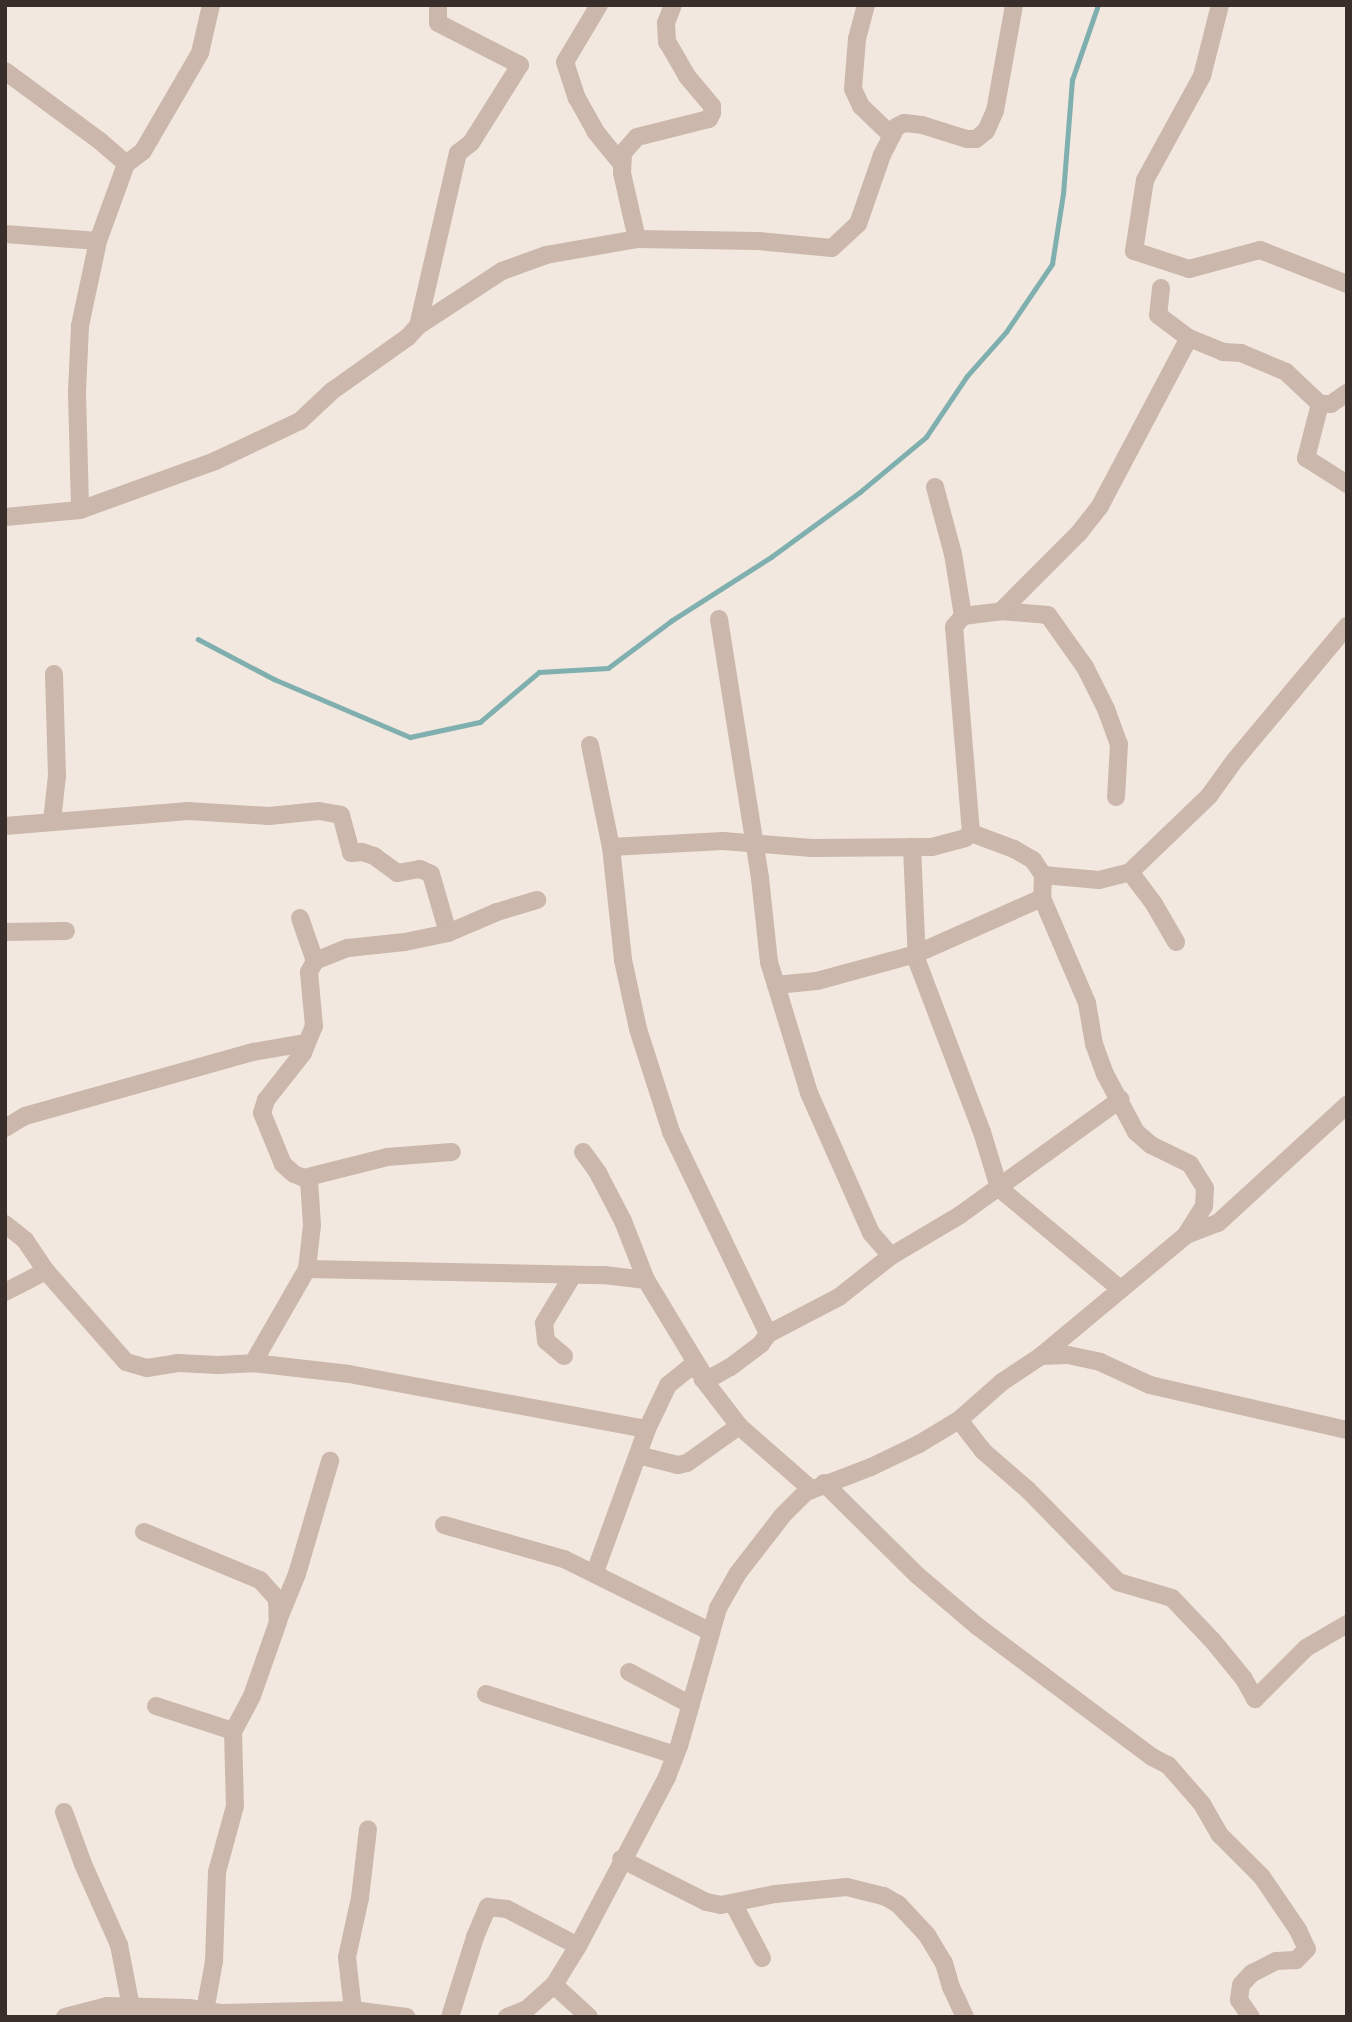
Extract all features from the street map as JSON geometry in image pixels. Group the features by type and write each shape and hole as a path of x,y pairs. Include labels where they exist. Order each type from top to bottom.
{"street":[{"path":"80,510 77,393 80,326 98,241 126,164 143,151 200,53 211,5"},
{"path":"418,326 458,153 471,143 520,65 438,23 438,5"},
{"path":"599,5 565,62 577,98 595,131 621,163"},
{"path":"637,239 621,163 623,153 637,137 709,119 712,113 712,106 687,76 667,42 664,30 673,5"},
{"path":"866,5 857,39 853,89 861,106 891,135"},
{"path":"5,517 80,510 215,461 300,421 332,391 396,346 418,326 502,271 546,255 637,239 758,241 832,248 858,224 891,135 904,123 967,139 976,139 986,131 995,111 1014,5"},
{"path":"1220,5 1202,76 1145,180 1135,251 1189,269 1260,250 1347,284"},
{"path":"5,71 100,141 126,164"},
{"path":"5,234 98,241"},
{"path":"1161,288 1158,315 1189,338 1223,352 1241,353 1286,372 1320,404 1331,404 1347,393"},
{"path":"1001,611 1079,533 1100,506 1189,338"},
{"path":"1320,404 1306,458 1347,484"},
{"path":"935,487 953,554 963,616"},
{"path":"971,833 954,643 954,627 963,616 1001,611 1048,615 1085,667 1107,709 1119,744 1116,797"},
{"path":"719,620 754,844 769,962 809,1093 871,1233 891,1256"},
{"path":"1043,875 1099,880 1130,872 1209,796 1235,760 1347,626"},
{"path":"52,821 57,776 54,674"},
{"path":"590,745 611,847 623,960 638,1029 671,1132 768,1334"},
{"path":"5,825 188,810 269,816 319,811 341,815 351,853 362,852 374,856 397,873 420,869 431,874 448,933"},
{"path":"611,847 723,841 812,848 932,847 965,838 971,833"},
{"path":"971,833 1014,849 1033,860 1043,875 1042,898 1087,1003 1094,1044 1105,1074 1121,1099 1136,1132 1151,1145 1190,1164 1205,1188 1205,1206 1186,1235"},
{"path":"912,847 916,954 999,1188 1119,1288"},
{"path":"1130,872 1154,904 1176,942"},
{"path":"776,985 817,981 916,954 1042,898"},
{"path":"253,1363 306,1269 312,1225 309,1180 283,1164 262,1113 266,1100 290,1072 314,1026 309,972 315,961 348,948 405,942 448,933 497,912 537,900"},
{"path":"300,918 315,961"},
{"path":"5,932 66,930"},
{"path":"5,1128 25,1115 253,1052 306,1043"},
{"path":"595,1572 647,1429 668,1385 688,1369 716,1376 761,1344 768,1334 839,1297 891,1256 960,1215 1121,1099"},
{"path":"507,2017 528,2013 554,1985 578,1946 675,1755 718,1608 738,1573 783,1515 817,1486 871,1468 959,1420 1002,1382 1041,1356 1119,1288 1186,1235 1218,1223 1347,1105"},
{"path":"304,1178 387,1157 452,1152"},
{"path":"583,1152 598,1172 623,1221 646,1280 702,1374 739,1426 817,1486 977,1626 1132,1739 1152,1757 1168,1765 1202,1804 1220,1835 1262,1877 1298,1930 1307,1950 1296,1960 1276,1961 1252,1973 1241,1985 1239,2000 1251,2017"},
{"path":"5,1224 25,1240 46,1271 126,1362 146,1368 178,1363 253,1363 402,1382 647,1429"},
{"path":"306,1269 573,1275 646,1280"},
{"path":"5,1292 46,1271"},
{"path":"564,1356 546,1341 544,1323 573,1275"},
{"path":"1041,1356 1068,1355 1100,1362 1150,1385 1347,1430"},
{"path":"959,1420 983,1451 1028,1490 1118,1582 1172,1598 1213,1641 1244,1679 1255,1699 1306,1648 1347,1624"},
{"path":"638,1455 678,1465 687,1464 739,1426"},
{"path":"205,2011 214,1961 217,1872 235,1806 233,1731 252,1696 297,1574 330,1461"},
{"path":"444,1525 564,1559 595,1572 711,1632"},
{"path":"144,1532 260,1580 277,1600 278,1622"},
{"path":"629,1672 691,1705"},
{"path":"486,1694 675,1755"},
{"path":"156,1706 233,1731"},
{"path":"64,1812 83,1864 119,1945 131,2007"},
{"path":"353,2010 347,1957 360,1898 368,1829"},
{"path":"621,1859 706,1902 734,1905 775,1894 848,1887 884,1896 898,1904 927,1935 944,1963 951,1987 965,2017"},
{"path":"734,1905 762,1958"},
{"path":"450,2017 475,1937 488,1907 507,1909 578,1946"},
{"path":"554,1985 589,2017"},
{"path":"65,2017 107,2006 205,2011 353,2010 407,2017"}],"waterway":[{"path":"198,639 274,679 410,737 480,722 539,672 608,668 671,621 771,557 860,492 926,437 967,376 1006,332 1052,264 1063,194 1072,80 1098,5"}]}
